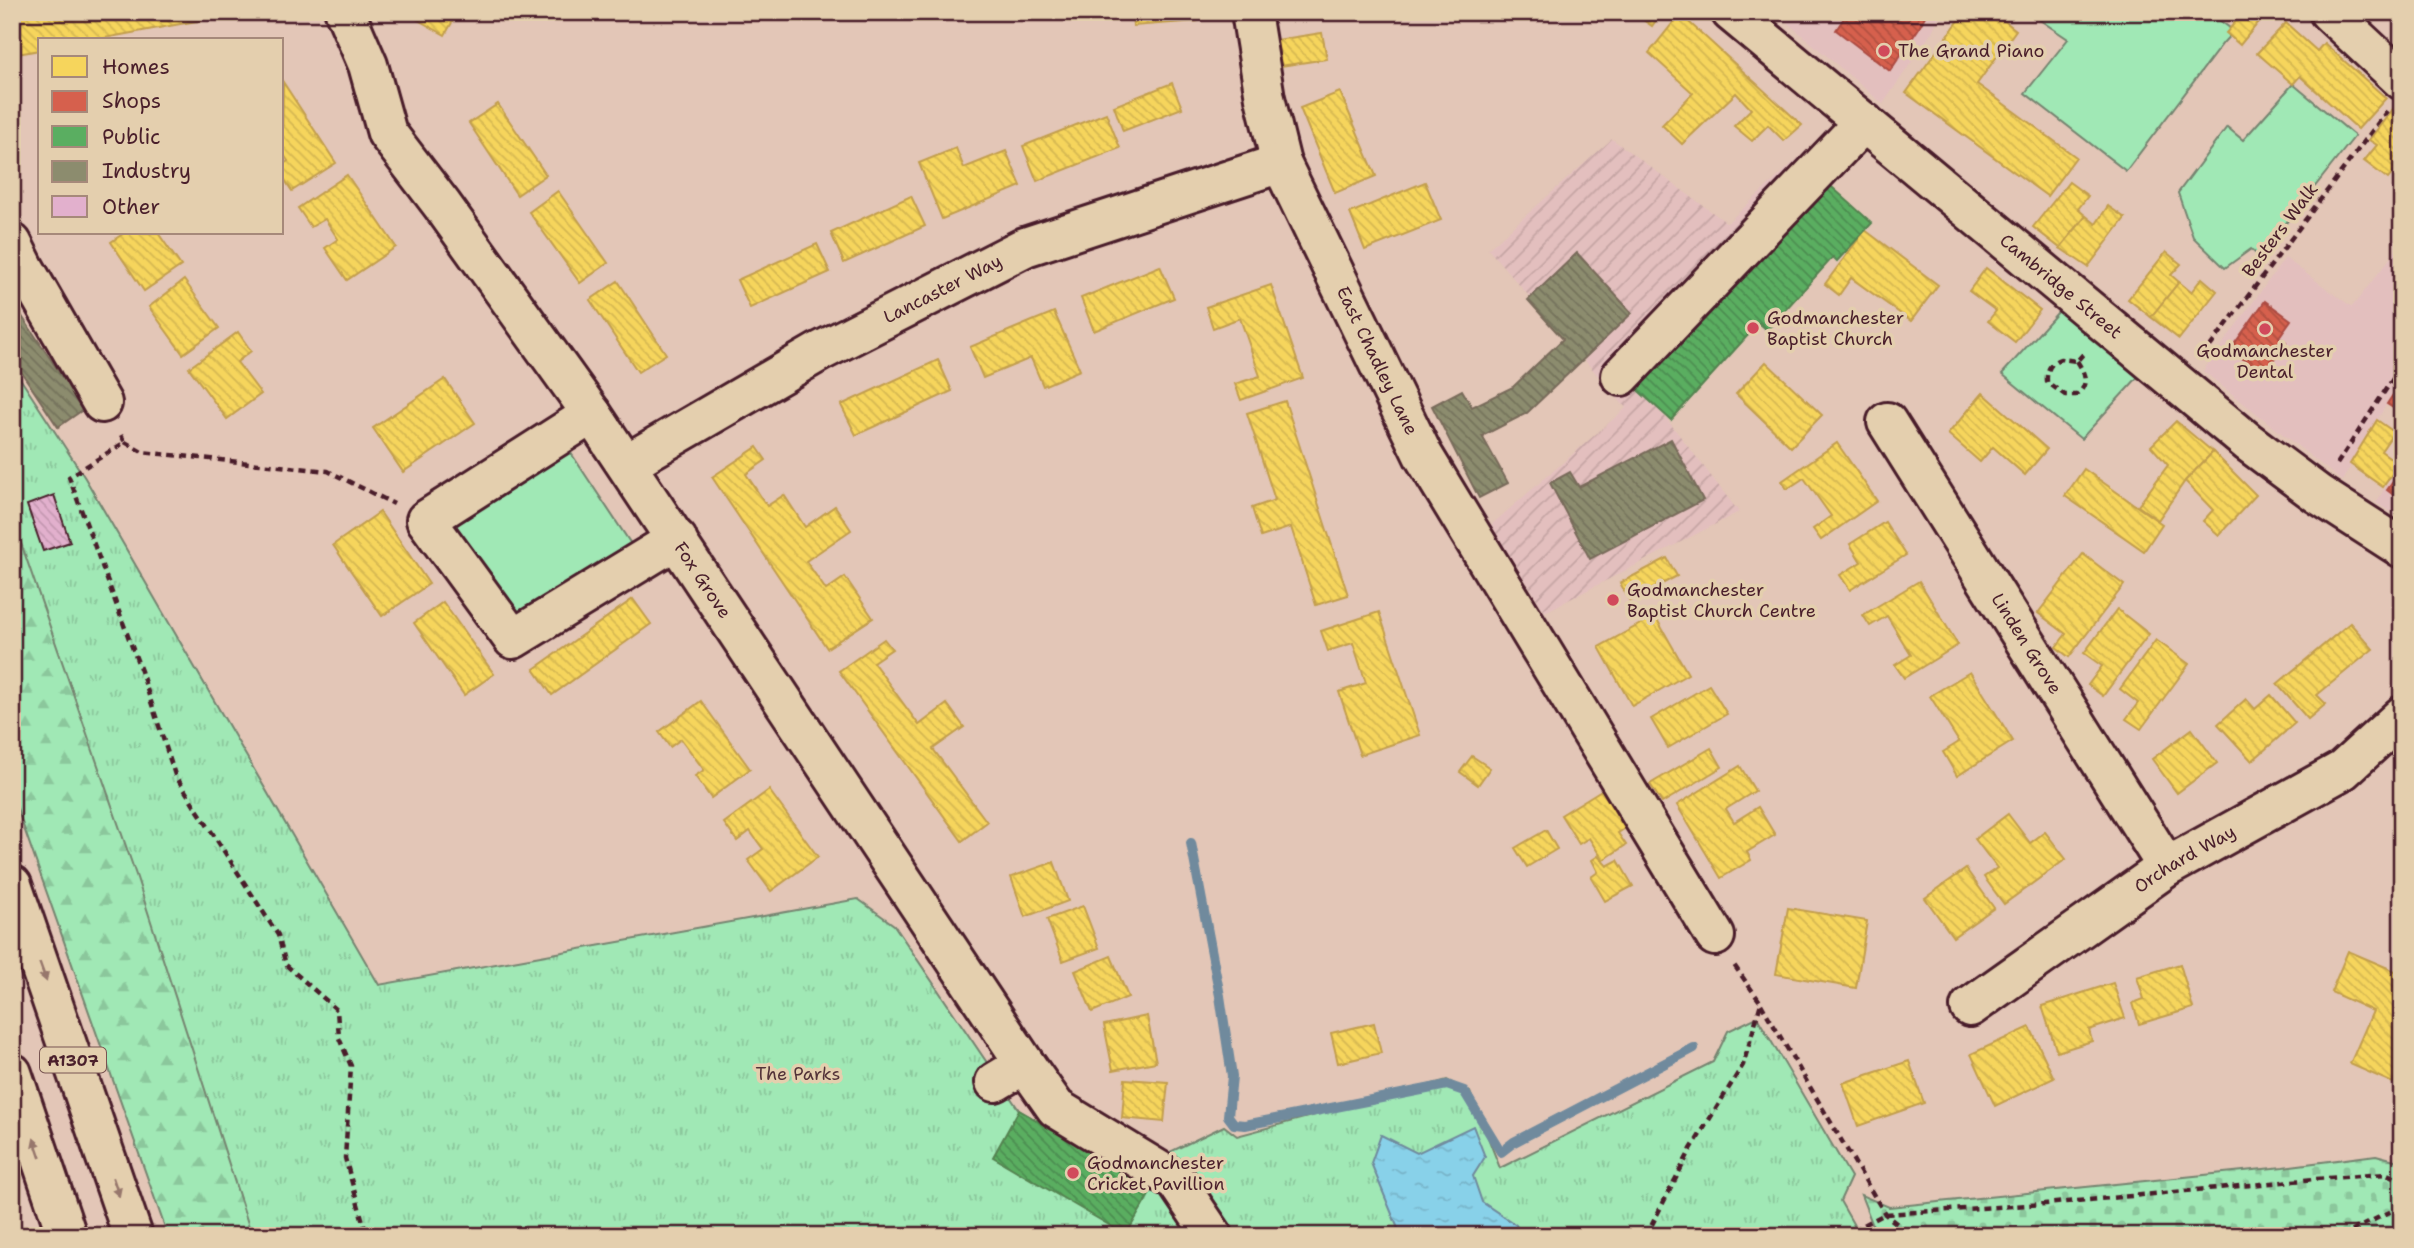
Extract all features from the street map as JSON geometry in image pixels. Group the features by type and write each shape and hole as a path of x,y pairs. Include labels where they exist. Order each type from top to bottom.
{"street":[{"name":"Fox Grove","path":"345,12 368,65 387,133 592,414 677,539 1010,1073 1056,1108 1176,1181 1213,1236"},
{"name":"East Chadley Lane","path":"1251,12 1265,98 1281,163 1423,455 1715,936"},
{"name":"Cambridge Street","path":"1731,12 2248,442 2318,494 2402,548"},
{"path":"2329,12 2398,91"},
{"path":"1621,376 1864,122"},
{"name":"Lancaster Way","path":"626,464 818,352 1025,247 1281,163"},
{"path":"18,256 102,403"},
{"path":"592,414 426,520 513,639 677,539"},
{"name":"Linden Grove","path":"1887,422 2167,867"},
{"name":"Orchard Way","path":"1970,1007 2167,867 2343,770 2402,716"},
{"name":"A1307","path":"12,885 133,1236"},
{"path":"12,1073 67,1236"}],"path":[{"name":"Besters Walk","path":"2181,385 2398,91"},
{"path":"2077,361 2108,324"},
{"path":"2060,359 2077,361 2085,374 2084,386 2076,395 2065,395 2048,382 2047,374 2050,366 2060,359"},
{"path":"2318,494 2402,365"},
{"path":"102,403 125,442 142,452 328,471 426,520"},
{"path":"125,442 69,477 141,671 175,775 278,935 286,965 337,1010 339,1038 351,1066 345,1158 367,1236"},
{"path":"1715,936 1761,1003 1885,1214 1912,1236"},
{"path":"1646,1236 1691,1149 1743,1065 1761,1003"},
{"path":"1843,1236 1885,1214 2045,1204 2339,1177 2387,1174 2402,1181"},
{"path":"2340,1236 2402,1206"}],"shaded area":[{"path":"1775,12 1941,12 1932,32 1883,104"},
{"path":"1824,135 1852,156 1642,387 1739,512 1545,612 1491,525 1626,408 1488,249 1612,139 1727,223"},
{"path":"2402,243 2402,412 2386,405 2342,481 2203,371 2285,258 2352,307"},
{"path":"2402,459 2402,519 2376,503"}],"green space":[{"path":"2028,12 2208,12 2234,31 2126,171 2025,93 2068,39"},
{"path":"2293,84 2355,136 2259,257 2251,249 2225,268 2193,237 2178,193 2227,127 2243,140"},
{"path":"2059,311 2138,377 2081,439 2002,374"},
{"name":"The Parks","path":"12,366 85,478 379,985 858,899 894,925 1019,1110 1153,1188 1170,1152 1224,1126 1237,1136 1447,1080 1470,1092 1500,1168 1713,1062 1728,1031 1757,1017 1851,1177 1840,1201 1860,1236 252,1236 137,878 12,517"},
{"path":"12,407 315,1236 168,1236 12,794"},
{"path":"561,438 635,550 514,629 439,523"},
{"path":"2376,1155 2402,1162 2402,1236 1877,1236 1861,1195 1889,1207"}],"water":[{"path":"1473,1126 1485,1157 1473,1176 1482,1202 1516,1225 1521,1236 1401,1236 1371,1163 1381,1135 1417,1153"}],"building: Homes":[{"path":"28,12 245,12 105,38 38,38 38,50 12,55 12,15"},
{"path":"411,12 458,12 445,35 409,15"},
{"path":"1132,12 1196,12 1197,21 1133,26"},
{"path":"1597,12 1612,12 1607,20"},
{"path":"1632,12 1662,12 1652,26"},
{"path":"1965,12 1993,12 2016,30 1977,84 2076,157 2047,196 1906,93"},
{"path":"2228,12 2267,12 2240,45 2226,33 2237,20"},
{"path":"1680,14 1802,125 1784,141 1768,125 1752,141 1734,126 1751,109 1736,93 1682,144 1662,125 1693,93 1649,53"},
{"path":"2286,23 2317,51 2324,43 2386,98 2358,129 2300,76 2293,84 2257,53"},
{"path":"1322,33 1327,59 1280,66 1276,40"},
{"path":"1172,83 1182,108 1123,131 1114,106"},
{"path":"284,84 336,163 292,191 284,179 284,164 288,161 284,155"},
{"path":"1340,92 1376,176 1335,193 1300,108"},
{"path":"498,104 546,175 517,195 469,123"},
{"path":"2396,105 2402,109 2402,162 2388,179 2364,161 2377,145 2369,140"},
{"path":"1106,113 1120,148 1037,181 1023,146"},
{"path":"956,148 964,168 1006,151 1021,186 942,219 919,163"},
{"path":"347,175 396,247 347,280 325,248 338,239 325,219 311,227 298,208"},
{"path":"1425,182 1441,220 1365,250 1350,213"},
{"path":"2069,182 2088,196 2078,209 2086,216 2060,248 2033,227"},
{"path":"558,191 608,263 580,283 529,212"},
{"path":"911,196 925,226 844,263 831,233"},
{"path":"2108,206 2125,218 2088,267 2060,248 2086,216 2096,224"},
{"path":"1865,230 1938,285 1911,321 1851,278 1839,295 1825,284"},
{"path":"123,234 159,234 181,266 144,291 111,242"},
{"path":"817,244 830,272 750,308 737,280"},
{"path":"2166,252 2181,264 2171,275 2179,282 2151,317 2128,299"},
{"path":"1160,266 1174,298 1094,331 1081,298"},
{"path":"1986,268 2040,310 2015,342 1988,321 1996,311 1969,291"},
{"path":"2202,278 2217,291 2179,339 2151,317 2179,282 2191,292"},
{"path":"184,280 219,328 183,354 149,307"},
{"path":"618,281 666,354 638,372 590,300"},
{"path":"1271,285 1303,378 1241,400 1235,384 1260,376 1240,318 1213,328 1206,307"},
{"path":"1054,312 1080,370 1043,386 1031,358 983,378 970,347"},
{"path":"238,332 251,351 237,362 261,394 227,419 189,368"},
{"path":"938,360 952,391 856,435 841,405"},
{"path":"1766,362 1822,415 1791,447 1736,394"},
{"path":"445,379 475,423 403,472 373,428"},
{"path":"1983,393 2047,449 2025,475 1993,447 1980,462 1948,434"},
{"path":"1285,401 1348,595 1316,605 1291,527 1261,537 1252,508 1275,500 1247,413"},
{"path":"2377,420 2394,432 2381,451 2399,464 2383,487 2350,464"},
{"path":"2176,421 2213,452 2185,481 2158,520 2138,506 2168,465 2151,446"},
{"path":"1837,443 1877,501 1821,540 1813,529 1831,516 1804,478 1787,489 1782,481"},
{"path":"757,447 766,460 746,474 767,506 784,495 805,527 835,506 851,530 806,561 826,590 845,577 873,618 827,648 712,477"},
{"path":"2213,452 2256,495 2219,535 2203,521 2213,510 2185,481"},
{"path":"2084,469 2162,524 2144,551 2065,496"},
{"path":"380,512 429,584 382,616 333,545"},
{"path":"1885,522 1906,555 1850,590 1840,575 1861,562 1850,544"},
{"path":"2083,554 2124,585 2069,657 2056,647 2066,634 2038,613"},
{"path":"1667,558 1677,576 1630,601 1620,583"},
{"path":"1919,581 1958,645 1904,678 1895,665 1911,655 1887,616 1870,626 1863,615"},
{"path":"633,599 651,624 552,695 534,669"},
{"path":"443,602 494,674 464,695 414,623"},
{"path":"2117,609 2149,634 2103,696 2088,685 2102,666 2084,653"},
{"path":"1379,612 1420,735 1360,755 1339,692 1366,683 1353,643 1328,651 1321,631"},
{"path":"1655,616 1688,674 1632,706 1599,647"},
{"path":"2350,623 2373,649 2317,695 2326,704 2308,719 2277,684"},
{"path":"884,639 892,649 873,662 919,725 947,704 964,727 933,749 987,822 962,841 839,671"},
{"path":"2156,640 2189,664 2141,729 2126,719 2138,703 2120,689"},
{"path":"1970,672 2013,741 1957,776 1943,752 1959,742 1930,696"},
{"path":"1709,685 1727,714 1668,748 1651,719"},
{"path":"2271,695 2295,723 2252,761 2218,724 2246,699 2255,709"},
{"path":"701,701 750,769 711,798 695,776 704,770 681,739 670,747 659,732"},
{"path":"2192,729 2217,763 2177,793 2152,759"},
{"path":"1711,748 1722,767 1662,803 1650,784"},
{"path":"1472,756 1490,768 1478,785 1460,772"},
{"path":"1740,766 1755,791 1726,809 1734,822 1758,807 1775,835 1747,852 1751,860 1721,878 1677,805"},
{"path":"1611,784 1635,822 1618,833 1626,845 1603,860 1589,838 1579,844 1561,815"},
{"path":"769,790 818,857 771,891 748,860 763,849 750,831 737,841 724,823"},
{"path":"2008,814 2030,843 2045,832 2066,859 2004,904 1984,877 1997,868 1975,839"},
{"path":"1546,830 1557,849 1527,867 1515,848"},
{"path":"1598,856 1607,866 1618,860 1633,886 1605,901 1591,877 1598,872 1592,860"},
{"path":"1054,862 1068,901 1025,917 1011,877"},
{"path":"1966,869 1994,908 1953,937 1925,898"},
{"path":"1083,906 1099,948 1063,961 1047,919"},
{"path":"1788,908 1867,921 1856,988 1776,974"},
{"path":"2348,951 2402,974 2402,1061 2393,1083 2350,1064 2373,1011 2331,992"},
{"path":"1111,956 1128,997 1092,1012 1075,971"},
{"path":"2180,964 2193,1008 2139,1024 2133,1003 2144,999 2137,977"},
{"path":"2113,983 2125,1018 2089,1030 2092,1041 2057,1052 2042,1006"},
{"path":"1147,1016 1156,1062 1113,1070 1104,1025"},
{"path":"1374,1023 1381,1053 1338,1063 1331,1033"},
{"path":"2030,1027 2054,1078 1995,1106 1971,1054"},
{"path":"1909,1061 1924,1103 1858,1126 1843,1083"},
{"path":"1125,1079 1168,1082 1164,1122 1122,1118"}],"building: Shops":[{"name":"The Grand Piano","path":"1848,12 1927,12 1890,71 1836,30"},
{"name":"Godmanchester Dental","path":"2265,301 2291,320 2279,337 2286,342 2264,373 2230,350"},
{"path":"2402,381 2402,414 2387,404"},
{"path":"2402,469 2402,490 2396,497 2387,490"}],"building: Public":[{"path":"1823,179 1872,223 1837,261 1833,257 1767,330 1759,323 1671,420 1632,385"},
{"name":"Godmanchester Cricket Pavillion","path":"1019,1110 1153,1188 1126,1235 993,1157"}],"building: Industry":[{"path":"1577,253 1632,313 1527,413 1482,436 1508,483 1479,498 1432,406 1462,390 1472,407 1513,387 1563,339 1528,300"},
{"path":"15,306 84,409 58,427 12,358 12,308"},
{"path":"1671,439 1703,500 1590,559 1550,483 1570,472 1579,487"}],"building: Other":[{"path":"54,495 70,542 43,551 27,505"}],"waterway":[{"path":"1191,843 1220,996 1232,1076 1228,1116 1234,1124 1245,1125 1447,1085 1464,1091 1501,1152 1514,1142 1694,1048"}],"place":[{"name":"The Grand Piano","path":"1884,51"},
{"name":"Godmanchester Baptist Church","path":"1753,328"},
{"name":"Godmanchester Dental","path":"2265,329"},
{"name":"Godmanchester Baptist Church Centre","path":"1613,600"},
{"name":"Godmanchester Cricket Pavillion","path":"1073,1173"}]}
